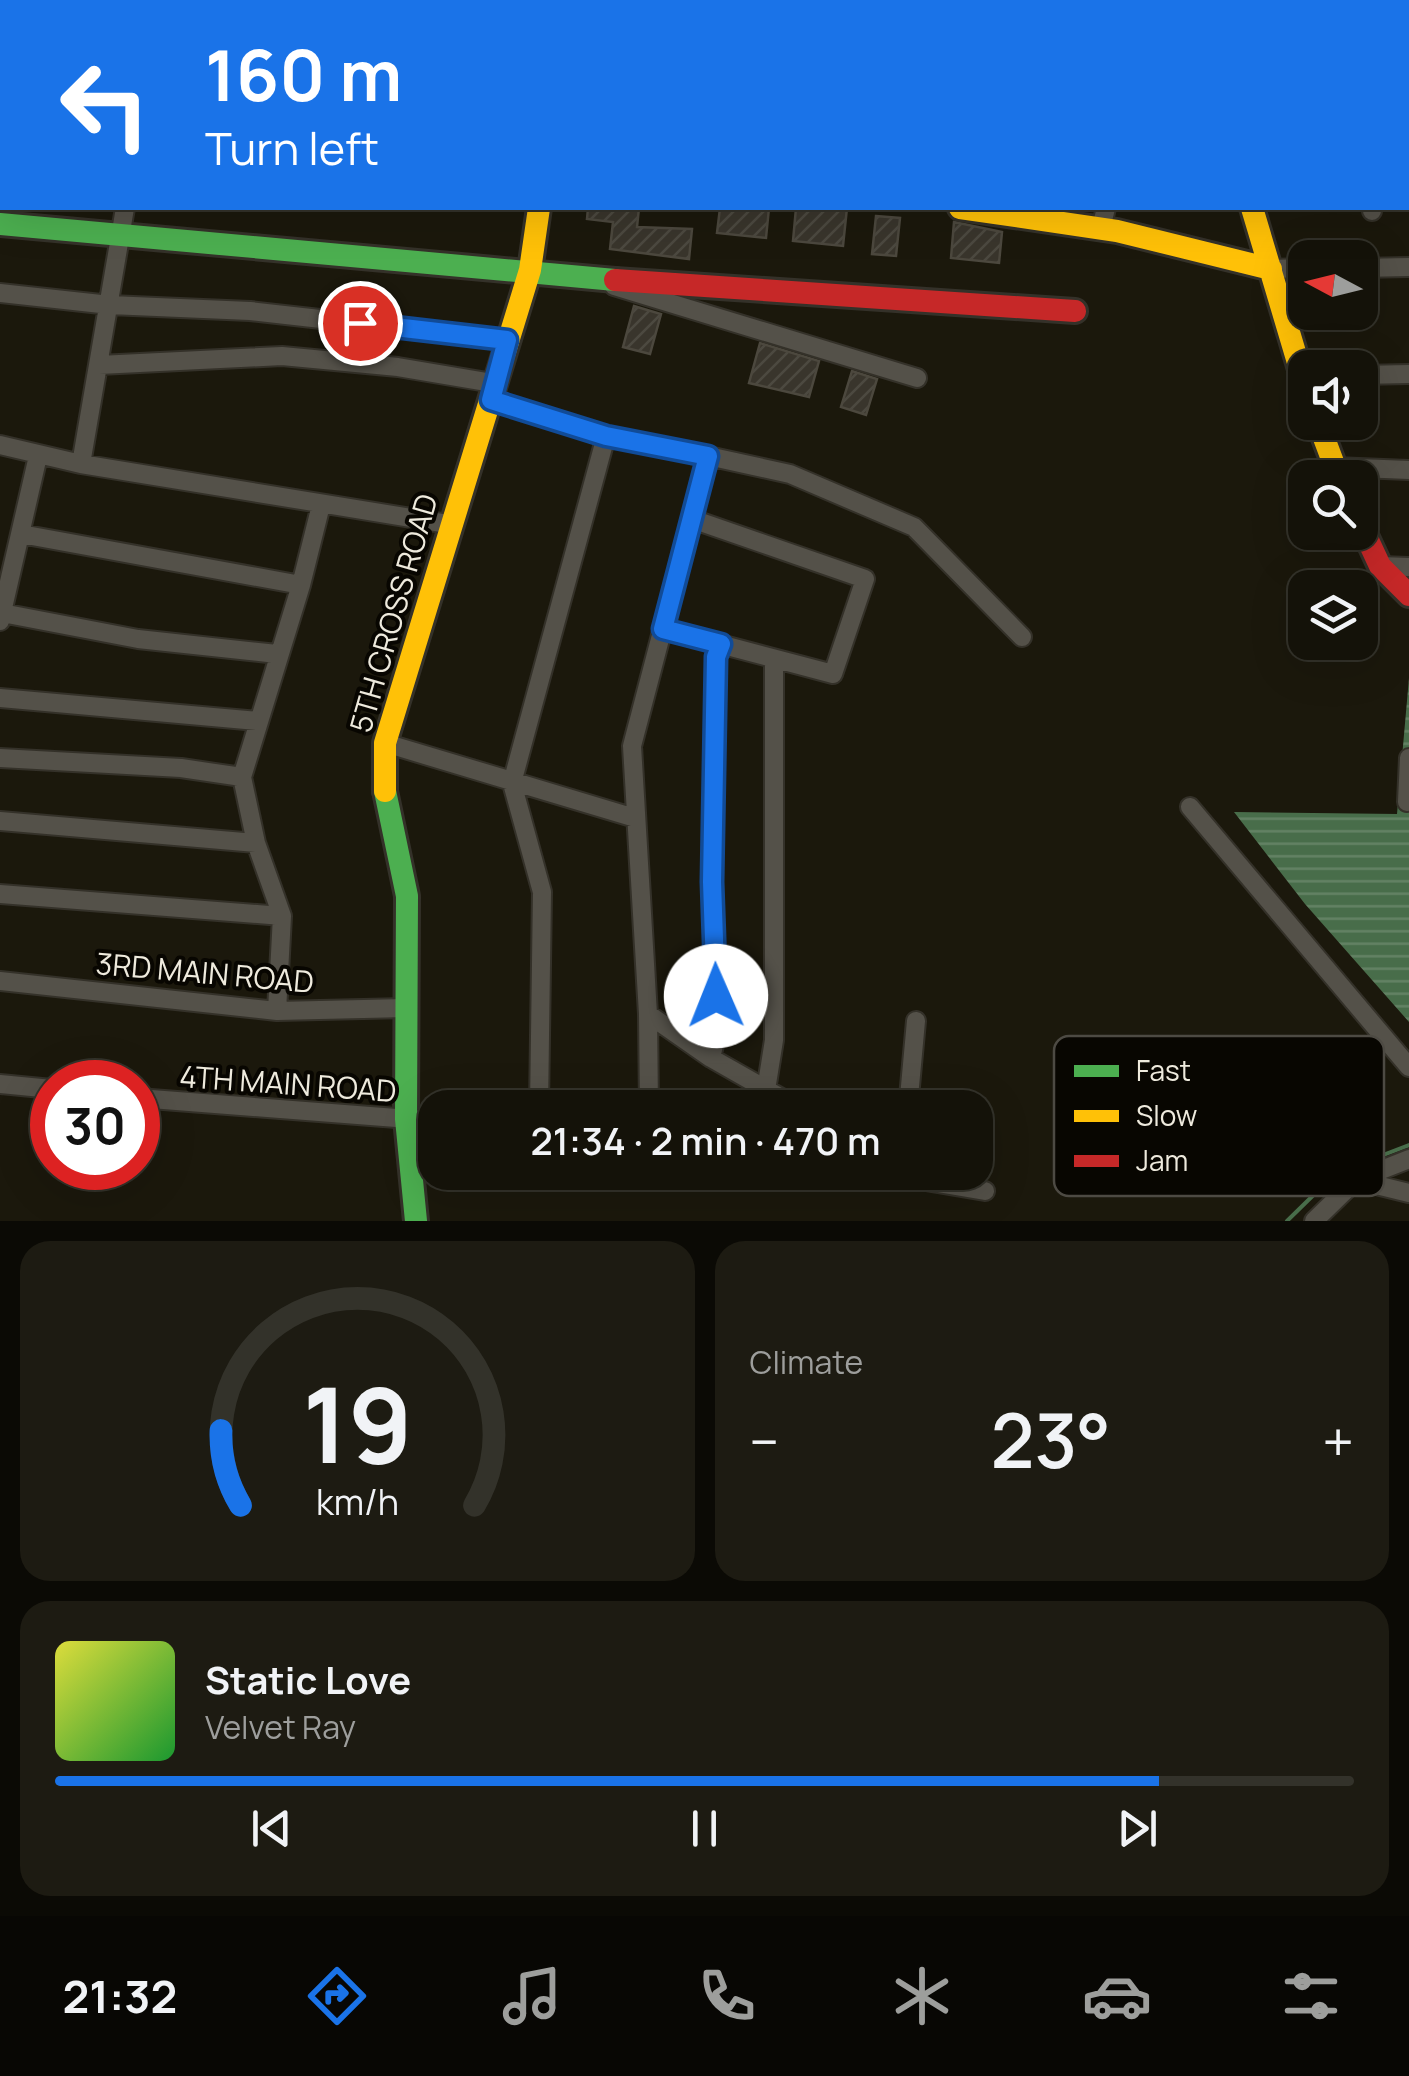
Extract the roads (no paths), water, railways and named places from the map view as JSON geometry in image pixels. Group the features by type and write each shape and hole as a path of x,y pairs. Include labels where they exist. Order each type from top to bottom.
{"street":[{"path":"81,464 125,210"},
{"name":"5TH CROSS ROAD","path":"416,1221 406,1119 407,896 385,796 384,743 448,524 530,270 539,210"},
{"path":"1002,210 1104,216 1272,269 1288,269"},
{"path":"1253,210 1296,350"},
{"path":"0,224 585,278 1076,311"},
{"path":"1378,268 1409,267"},
{"path":"585,278 917,378"},
{"path":"0,293 110,305 250,311 507,340"},
{"path":"99,365 282,356 398,367 492,392 606,436 790,474 914,527 1022,636"},
{"path":"1378,375 1409,374"},
{"path":"538,1090 542,892 512,783 606,436"},
{"path":"0,445 81,464 448,524"},
{"path":"38,456 1,617 138,639 277,654"},
{"path":"649,1090 632,746 708,456"},
{"path":"1378,471 1409,470"},
{"path":"277,1011 282,916 256,843 242,777 301,585 321,504"},
{"path":"663,629 833,674 865,579 692,518"},
{"path":"21,534 301,585"},
{"path":"1373,550 1380,566 1409,595"},
{"path":"1380,566 1409,567"},
{"path":"711,1058 717,1032 712,882 716,657 721,644"},
{"path":"648,1014 766,1090 774,1040 774,660"},
{"path":"0,698 257,720"},
{"path":"384,743 635,818"},
{"path":"0,758 29,763 180,768 242,777"},
{"path":"1408,802 1409,758"},
{"path":"1190,807 1383,1036"},
{"path":"0,821 256,843"},
{"path":"0,894 282,916"},
{"name":"3RD MAIN ROAD","path":"0,981 277,1011 406,1008"},
{"path":"910,1090 916,1022"},
{"path":"1384,1037 1409,1067"},
{"path":"0,1084 30,1087"},
{"name":"4TH MAIN ROAD","path":"160,1100 418,1120"},
{"path":"1384,1169 1409,1159"},
{"path":"1384,1187 1409,1193"},
{"path":"979,1190 984,1191"},
{"path":"1314,1221 1340,1196"}],"waterway":[{"path":"1384,1155 1409,1145"},
{"path":"1287,1221 1313,1196"}]}
